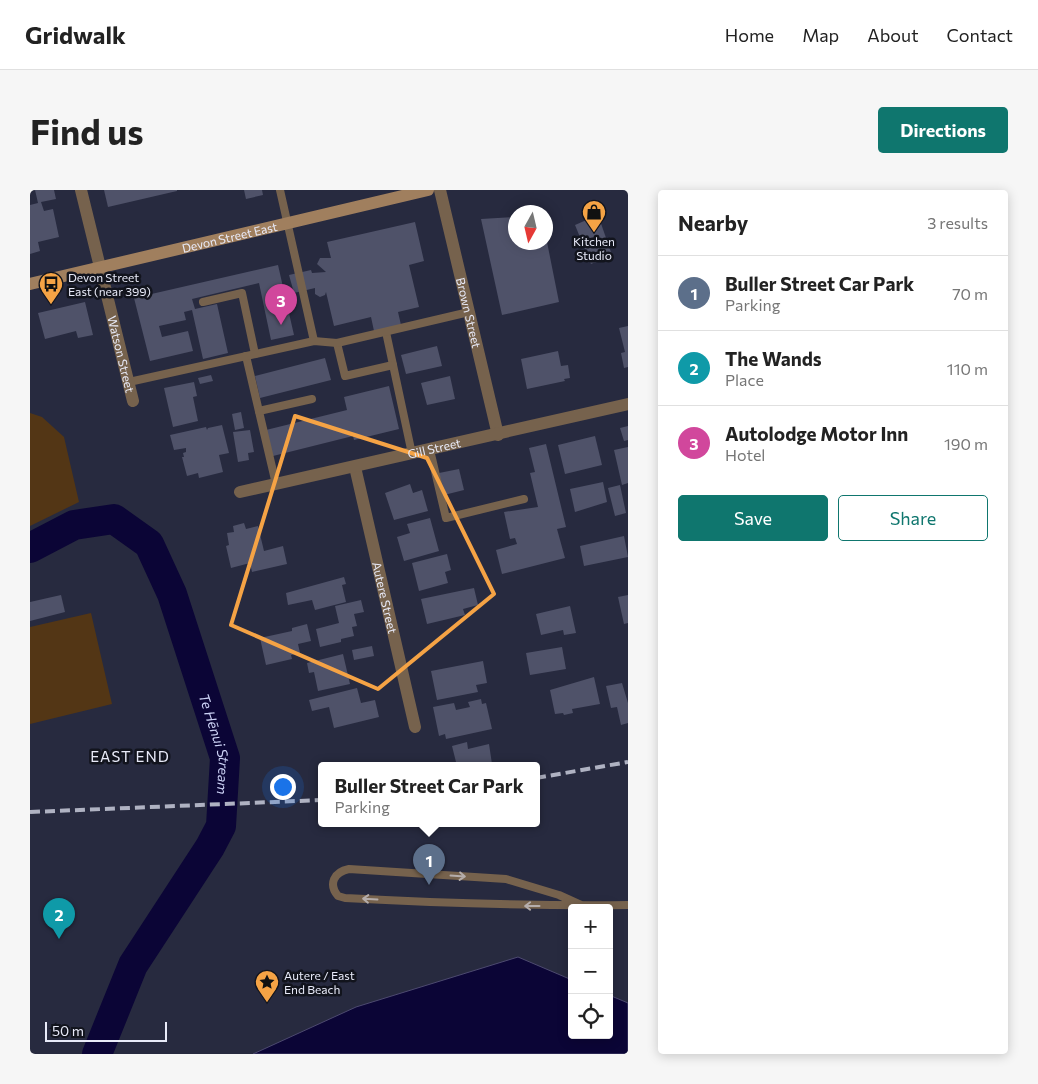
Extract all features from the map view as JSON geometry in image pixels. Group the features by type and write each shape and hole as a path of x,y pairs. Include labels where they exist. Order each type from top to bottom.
{"main road":[{"name":"Devon Street East","path":"30,284 428,190"}],"street":[{"name":"Watson Street","path":"81,190 133,400"},
{"name":"Brown Street","path":"440,190 498,434"},
{"name":"Gill Street","path":"240,492 628,404"},
{"name":"Autere Street","path":"354,466 415,727"}],"lane":[{"path":"280,190 314,341"},
{"path":"203,302 242,293 255,354"},
{"path":"129,382 314,341 337,343 469,312"},
{"path":"386,332 412,454"},
{"path":"337,343 345,376 393,365"},
{"path":"246,356 276,484"},
{"path":"259,411 312,399"},
{"path":"430,450 446,518 524,499"},
{"path":"349,869 506,879 559,895 581,906 504,906 345,898 338,896 332,885 333,880 342,870 349,869"},
{"path":"613,905 628,905"}],"highlighted area":[{"path":"295,416 427,458 494,594 378,689 231,625"}],"shaded area":[{"path":"30,413 42,417 64,437 79,502 30,526"},
{"path":"91,613 112,704 30,724 30,627"},
{"path":"518,957 568,978 568,1039 613,1039 613,997 628,1003 628,1054 253,1054 356,1007"}],"building":[{"path":"35,190 54,190 56,199 41,202 44,211 53,209 59,237 38,242 40,251 30,254 30,205 38,203"},
{"path":"104,190 177,190 177,191 108,207"},
{"path":"244,190 262,190 263,195 246,199"},
{"path":"598,215 612,255 591,264 575,225"},
{"path":"508,217 508,250 549,250 559,302 502,315 481,219"},
{"path":"415,222 424,261 409,265 419,307 398,312 401,325 374,331 371,317 334,326 326,292 325,295 320,297 315,294 315,288 294,293 289,275 311,270 312,273 326,272 317,264 320,258 331,258 327,242"},
{"path":"278,265 294,335 271,340 259,283 192,299 195,309 217,304 228,353 203,359 192,310 184,312 186,320 159,326 162,337 188,331 193,351 150,361 134,298"},
{"path":"85,302 93,335 78,338 76,331 45,339 38,313"},
{"path":"628,326 628,367 624,368 621,353 625,352 619,328"},
{"path":"437,346 442,366 406,374 401,355"},
{"path":"558,351 561,366 568,365 570,378 564,379 565,381 527,389 521,359"},
{"path":"325,358 331,380 260,398 255,376"},
{"path":"211,375 213,381 200,384 198,378"},
{"path":"450,376 455,399 427,405 421,383"},
{"path":"194,382 197,396 193,397 198,421 173,427 164,388"},
{"path":"389,386 399,429 354,440 353,436 273,456 266,430 347,410 344,397"},
{"path":"241,412 244,428 235,430 232,414"},
{"path":"222,425 229,453 219,455 223,472 199,478 198,473 187,476 182,457 184,457 183,453 186,452 186,448 174,450 170,435 206,427 207,430 208,428"},
{"path":"628,426 628,440 624,441 620,428"},
{"path":"250,430 254,452 248,453 249,460 238,462 233,432"},
{"path":"595,436 602,465 565,474 558,445"},
{"path":"546,444 566,527 557,529 565,558 502,574 496,550 517,544 515,538 510,539 504,512 538,507 530,473 535,472 529,448"},
{"path":"628,447 628,483 622,485 614,450"},
{"path":"459,469 464,490 444,495 439,473"},
{"path":"603,482 607,502 575,512 570,489"},
{"path":"410,484 413,493 422,490 428,511 394,520 385,493"},
{"path":"620,485 626,513 615,516 608,488"},
{"path":"430,518 439,551 404,561 397,537 410,533 407,524"},
{"path":"244,523 246,529 258,526 264,551 283,546 287,564 252,572 250,563 231,568 226,546 229,545 227,533 234,532 233,526"},
{"path":"624,536 628,557 584,566 580,546"},
{"path":"447,554 451,570 445,572 448,583 419,591 412,563"},
{"path":"344,577 346,584 342,585 346,602 315,610 312,600 288,605 286,593"},
{"path":"474,588 478,605 463,609 465,615 427,624 421,599"},
{"path":"61,595 65,612 30,621 30,602"},
{"path":"628,595 628,623 624,624 618,597"},
{"path":"361,600 364,612 354,614 357,626 352,627 354,636 341,639 341,642 320,647 316,629 339,623 335,606"},
{"path":"570,606 576,633 564,635 563,630 541,635 536,614"},
{"path":"307,624 311,641 298,644 300,653 291,655 292,659 266,665 260,638 292,631 292,628"},
{"path":"372,646 374,656 354,660 352,650"},
{"path":"562,647 566,669 530,675 526,653"},
{"path":"343,654 350,684 318,691 314,672 309,673 307,663"},
{"path":"483,661 487,683 476,685 478,692 437,700 431,671"},
{"path":"594,677 600,704 572,709 573,713 564,715 563,713 555,714 550,690"},
{"path":"622,683 628,703 628,723 621,725 617,707 611,708 606,686"},
{"path":"357,688 361,703 375,700 379,717 334,728 329,707 312,711 309,700"},
{"path":"481,699 482,704 486,703 492,729 446,739 445,734 439,736 433,707 454,703 456,710 470,707 468,702"},
{"path":"467,742 468,749 489,744 492,762 456,762 452,746"}],"waterway":[{"name":"Te Hēnui Stream","path":"30,548 74,525 114,519 149,544 172,594 225,758 221,826 210,847 133,965 97,1054"}],"railway":[{"path":"540,777 628,762"},
{"path":"30,812 318,800"}],"place":[{"name":"Kitchen Studio","path":"594,233"},
{"name":"Devon Street East (near 399)","path":"51,305"},
{"name":"Autolodge Motor Inn","path":"281,325"},
{"name":"Buller Street Car Park","path":"429,885"},
{"name":"The Wands","path":"59,939"},
{"name":"Autere / East End Beach","path":"267,1003"}],"district":[{"name":"EAST END","path":"130,756"}]}
